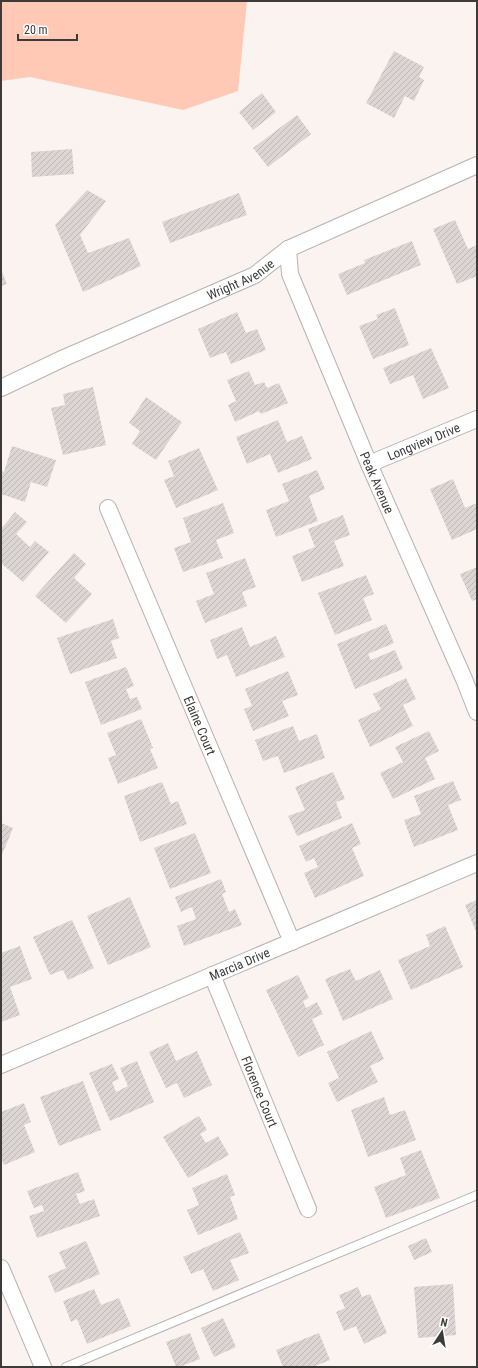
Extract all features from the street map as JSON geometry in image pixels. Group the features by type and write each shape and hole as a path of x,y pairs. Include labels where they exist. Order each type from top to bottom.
{"street":[{"name":"Wright Avenue","path":"1,388 64,358 255,276 288,249 477,165"},
{"name":"Peak Avenue","path":"288,249 290,274 369,464 470,676 477,712"},
{"name":"Longview Drive","path":"369,464 477,419"},
{"name":"Elaine Court","path":"108,508 292,942"},
{"name":"Marcia Drive","path":"1,1065 477,863"},
{"name":"Florence Court","path":"212,975 308,1209"},
{"path":"1,1268 43,1367"}],"lane":[{"path":"66,1367 477,1195"}],"shaded area":[{"path":"1,1 247,1 238,91 183,110 30,77 1,81"}],"building":[{"path":"394,51 424,67 419,77 424,80 414,101 405,96 394,118 366,103"},
{"path":"262,93 276,112 253,130 239,112"},
{"path":"297,115 311,134 268,167 253,148"},
{"path":"72,149 74,174 32,177 31,152"},
{"path":"87,190 106,201 80,235 88,253 129,238 141,266 83,292 55,225"},
{"path":"239,193 247,215 170,243 162,222"},
{"path":"455,220 468,249 477,245 477,276 457,284 433,229"},
{"path":"412,241 421,265 347,295 338,274 365,263 364,260"},
{"path":"1,270 7,284 1,286"},
{"path":"395,308 409,345 373,359 359,326 378,319 376,315"},
{"path":"237,312 246,333 257,329 266,350 231,364 226,352 210,358 198,329"},
{"path":"431,348 449,388 423,399 413,375 390,384 383,368"},
{"path":"249,371 255,385 264,382 267,388 279,383 288,403 261,414 259,411 235,422 228,405 236,401 227,380"},
{"path":"93,387 106,445 63,455 51,408 65,405 63,394"},
{"path":"146,397 182,422 156,460 132,444 140,431 129,423"},
{"path":"278,420 287,442 302,436 312,459 278,473 270,454 247,464 236,437"},
{"path":"12,446 56,460 47,487 31,482 25,502 1,494 1,471 4,472"},
{"path":"199,448 218,490 176,508 164,480 174,476 168,461"},
{"path":"317,470 325,489 309,496 318,521 276,537 266,510 289,501 282,484"},
{"path":"453,479 465,508 477,503 477,529 452,540 430,489"},
{"path":"223,503 234,533 216,540 223,558 183,572 174,548 191,542 183,518"},
{"path":"15,512 27,522 16,534 30,547 35,541 49,552 23,582 1,563 1,529"},
{"path":"343,515 350,535 334,541 344,566 302,582 292,556 315,547 308,529"},
{"path":"74,553 86,564 74,578 92,594 66,623 35,596"},
{"path":"245,558 256,587 242,592 247,606 205,623 196,601 214,594 206,573"},
{"path":"477,567 477,599 472,601 460,574"},
{"path":"366,575 374,594 363,598 372,620 335,635 318,593"},
{"path":"113,619 119,638 111,641 117,658 70,674 57,638"},
{"path":"386,624 394,643 368,654 371,660 395,650 403,669 355,689 337,644"},
{"path":"242,627 250,647 276,636 285,657 236,677 227,655 217,659 210,640"},
{"path":"126,667 134,686 126,689 130,699 137,697 142,709 101,725 85,682"},
{"path":"288,671 298,695 282,701 289,716 253,731 244,709 252,706 245,689"},
{"path":"406,678 416,699 403,705 413,726 370,747 358,720 381,709 373,694"},
{"path":"141,719 153,748 150,749 158,768 118,784 108,758 116,755 107,733"},
{"path":"293,726 299,741 317,734 325,758 284,773 278,756 263,761 255,740"},
{"path":"429,731 439,751 425,758 435,779 393,799 380,773 403,762 395,747"},
{"path":"333,772 345,799 336,802 342,818 297,836 288,816 305,810 295,787"},
{"path":"453,781 461,800 448,805 458,830 414,847 404,820 421,814 414,796"},
{"path":"162,782 171,804 178,801 187,824 140,842 124,796"},
{"path":"1,823 13,828 1,857"},
{"path":"352,823 361,844 352,848 364,876 315,898 304,873 318,867 314,858 306,862 299,846"},
{"path":"195,833 211,873 170,889 154,848"},
{"path":"221,879 226,892 222,894 229,912 235,909 242,925 184,946 177,926 196,919 192,907 181,912 175,897"},
{"path":"130,897 151,947 108,965 87,916"},
{"path":"477,900 477,934 465,905"},
{"path":"72,920 94,968 68,980 63,970 50,975 33,937"},
{"path":"445,926 463,967 411,990 398,960 430,946 426,935"},
{"path":"20,946 32,979 10,987 20,1015 1,1022 1,953"},
{"path":"350,969 356,981 380,970 393,999 343,1021 325,979"},
{"path":"298,975 309,998 303,1001 306,1008 317,1002 323,1014 312,1019 324,1045 298,1057 266,990"},
{"path":"371,1031 384,1059 370,1066 378,1082 337,1102 328,1083 339,1078 327,1052"},
{"path":"168,1043 176,1061 197,1051 212,1085 184,1098 177,1083 166,1088 149,1052"},
{"path":"137,1061 154,1102 110,1121 89,1073 112,1064 119,1079 112,1082 116,1092 128,1086 120,1068"},
{"path":"83,1081 101,1130 59,1146 40,1097"},
{"path":"384,1097 390,1115 405,1110 416,1140 368,1157 351,1110"},
{"path":"24,1103 31,1122 24,1125 35,1152 4,1165 1,1157 1,1112"},
{"path":"199,1116 207,1130 200,1134 206,1143 218,1136 229,1155 188,1178 163,1137"},
{"path":"421,1150 440,1198 386,1218 374,1187 406,1175 400,1158"},
{"path":"78,1172 85,1191 76,1194 80,1204 94,1199 100,1216 37,1238 29,1216 44,1211 42,1205 34,1208 27,1191"},
{"path":"227,1174 235,1195 230,1197 238,1219 198,1235 187,1210 199,1205 192,1188"},
{"path":"240,1232 249,1253 230,1260 239,1280 213,1291 203,1269 191,1274 183,1257"},
{"path":"426,1238 432,1252 414,1260 408,1246"},
{"path":"86,1241 100,1274 55,1293 48,1276 66,1268 59,1252"},
{"path":"453,1284 456,1335 418,1338 414,1287"},
{"path":"358,1287 362,1297 370,1294 387,1333 364,1344 356,1326 344,1331 336,1312 345,1308 339,1295"},
{"path":"94,1289 101,1305 119,1298 131,1326 87,1344 77,1319 71,1322 63,1301"},
{"path":"223,1318 236,1347 214,1357 201,1328"},
{"path":"190,1333 200,1359 176,1367 166,1342"},
{"path":"319,1333 330,1360 313,1367 283,1367 276,1350"}]}
